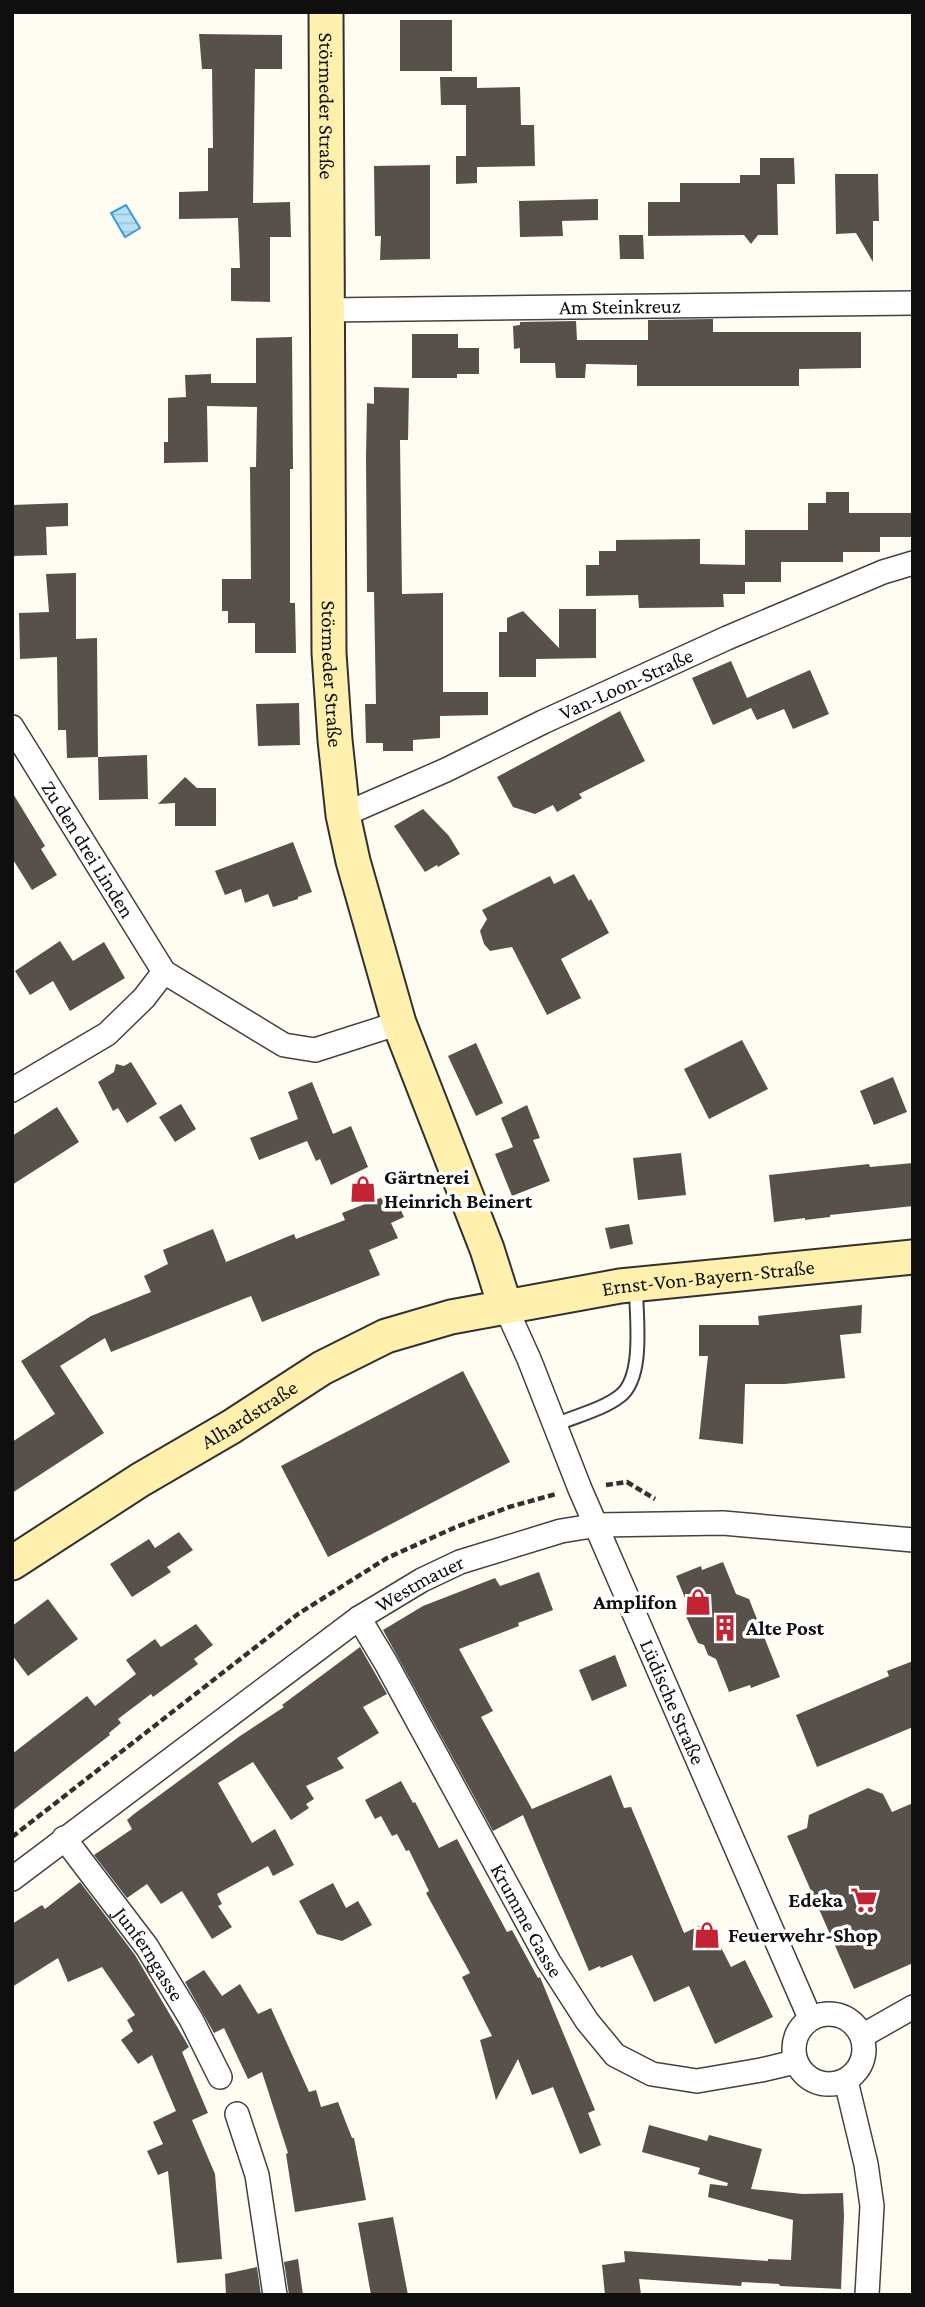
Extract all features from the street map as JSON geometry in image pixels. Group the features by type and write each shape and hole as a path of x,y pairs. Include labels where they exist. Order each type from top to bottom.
{"main road":[{"name":"Störmeder Straße","path":"326,12 329,653 343,815 399,1023 487,1249 505,1307"},
{"name":"Ernst-Von-Bayern-Straße","path":"505,1307 636,1284 913,1256"},
{"name":"Alhardstraße","path":"12,1563 140,1480 231,1427 322,1368 386,1336 451,1317 505,1307"}],"street":[{"name":"Am Steinkreuz","path":"326,310 913,303"},
{"name":"Van-Loon-Straße","path":"343,815 446,770 543,722 727,638 883,572 913,563"},
{"name":"Zu den drei Linden","path":"12,727 20,756 164,972 284,1045 315,1050 399,1023"},
{"path":"12,1090 107,1034 144,998 164,972"},
{"name":"Lüdische Straße","path":"505,1307 580,1489 598,1525 810,2018"},
{"name":"Westmauer","path":"12,1879 359,1618 422,1580 460,1562 561,1531 598,1525 723,1523 913,1540"},
{"name":"Krumme Gasse","path":"359,1618 549,1962 587,2021 615,2055 652,2074 697,2081 795,2062"},
{"name":"Junferngasse","path":"64,1838 147,1947 191,2019 220,2077"},
{"path":"862,2036 913,2007"},
{"path":"830,2013 849,2020 862,2036 865,2049 863,2062 856,2073 846,2081 826,2086 807,2078 795,2062 793,2045 799,2030 810,2018 830,2013"},
{"path":"846,2081 866,2164 872,2206 867,2295"},
{"path":"237,2115 257,2175 275,2295"}],"lane":[{"path":"555,1425 619,1397 630,1386 637,1346 636,1284"}],"water":[{"path":"126,205 140,228 125,237 111,213"}],"building":[{"path":"400,20 452,20 452,71 400,71"},
{"path":"199,34 282,35 282,69 255,69 253,203 290,202 291,237 270,237 270,302 231,301 231,268 240,268 238,218 179,219 179,192 208,191 208,148 213,148 212,69 202,69"},
{"path":"440,77 477,77 477,88 520,87 521,125 534,125 535,166 477,167 477,183 456,184 456,156 466,156 466,105 441,105"},
{"path":"760,158 794,158 795,184 777,184 778,235 758,235 751,244 744,235 648,236 648,202 680,202 680,183 740,183 740,175 760,175"},
{"path":"430,165 430,259 380,260 381,236 375,236 374,166"},
{"path":"835,174 878,174 879,221 873,221 873,262 856,233 836,234"},
{"path":"598,199 598,220 562,221 563,236 520,237 519,201"},
{"path":"619,235 643,235 644,259 620,259"},
{"path":"713,319 713,332 861,332 861,368 799,369 799,386 637,386 637,365 586,364 585,378 556,378 555,363 520,363 520,348 514,349 513,326 520,325 520,322 576,321 577,340 648,340 648,320"},
{"path":"412,334 458,334 458,348 479,348 479,374 457,374 457,378 412,378"},
{"path":"292,337 290,603 295,603 296,653 255,653 255,623 228,623 228,611 222,611 222,579 251,579 250,467 256,467 257,407 207,406 208,462 164,463 164,442 168,442 168,398 186,397 185,375 211,374 211,383 256,383 256,338"},
{"path":"374,387 409,388 408,440 400,440 402,594 443,593 443,692 488,692 488,715 440,716 440,738 413,740 413,751 383,751 383,743 366,743 365,704 376,704 374,592 367,592 366,457 367,403 374,404"},
{"path":"826,492 849,492 849,513 913,513 913,537 880,537 880,552 843,552 843,562 781,562 781,582 745,582 745,594 723,594 724,607 639,608 638,595 586,596 586,565 599,565 599,551 616,551 616,540 700,539 700,564 745,565 745,530 808,530 808,503 826,503"},
{"path":"68,503 68,526 46,527 47,555 12,556 12,505"},
{"path":"76,573 76,639 97,638 98,757 67,758 66,730 58,730 57,657 20,659 19,613 49,612 46,574"},
{"path":"559,609 596,609 596,658 536,659 536,677 499,677 499,632 507,632 507,618 523,611 559,648"},
{"path":"731,661 747,698 810,670 829,714 793,729 784,709 757,720 751,708 713,725 692,678"},
{"path":"299,703 300,745 258,746 256,704"},
{"path":"620,711 645,761 579,794 582,798 557,812 553,805 535,814 513,807 497,777"},
{"path":"147,755 148,799 99,800 98,757"},
{"path":"185,777 197,788 216,788 216,826 175,826 175,803 158,804"},
{"path":"12,792 45,846 41,849 57,875 32,890 12,858"},
{"path":"423,809 449,836 460,854 425,872 394,826"},
{"path":"293,842 312,892 273,907 268,894 245,903 241,889 225,895 215,871"},
{"path":"574,874 609,933 561,959 581,998 547,1015 512,947 490,951 484,944 480,931 487,919 482,910 550,876 554,884"},
{"path":"60,941 73,961 104,942 125,978 70,1011 53,981 30,995 15,971"},
{"path":"742,1040 768,1089 709,1119 684,1069"},
{"path":"476,1043 503,1103 476,1116 448,1056"},
{"path":"131,1062 157,1104 127,1123 118,1108 113,1111 98,1082 114,1072 116,1064 124,1066"},
{"path":"893,1077 907,1112 874,1125 860,1091"},
{"path":"312,1082 333,1134 351,1126 368,1167 331,1185 320,1159 316,1161 307,1141 259,1160 250,1138 298,1119 288,1092"},
{"path":"181,1104 196,1129 175,1142 159,1117"},
{"path":"527,1105 540,1138 533,1140 550,1181 512,1196 495,1154 513,1147 501,1118"},
{"path":"57,1107 79,1142 12,1185 12,1136"},
{"path":"681,1153 686,1195 638,1200 633,1158"},
{"path":"913,1163 913,1206 774,1222 769,1175 869,1164 870,1167"},
{"path":"393,1193 404,1217 391,1223 398,1238 369,1250 380,1275 262,1322 251,1296 111,1352 105,1338 60,1366 104,1433 12,1493 12,1442 55,1414 21,1361 91,1316 151,1292 144,1276 168,1264 163,1250 213,1229 226,1262 294,1234 296,1239 345,1220 342,1213"},
{"path":"629,1224 633,1244 610,1249 605,1228"},
{"path":"862,1305 861,1333 840,1335 845,1378 785,1384 745,1384 743,1444 699,1439 708,1356 699,1356 699,1325 759,1325 758,1316"},
{"path":"463,1371 510,1462 328,1557 281,1466"},
{"path":"179,1532 193,1550 167,1567 171,1572 132,1597 110,1564 149,1539 155,1548"},
{"name":"Alte Post","path":"723,1562 736,1594 749,1599 780,1677 751,1688 750,1685 729,1692 716,1659 708,1655 704,1645 698,1643 684,1612 687,1603 676,1576 701,1566 702,1570"},
{"path":"539,1572 553,1610 459,1649 493,1711 481,1717 532,1809 611,1775 624,1808 631,1807 684,1933 708,1922 731,1967 745,1960 773,2017 715,2044 689,1986 654,2002 632,1955 589,1971 523,1815 493,1831 383,1630 423,1606 495,1578 500,1586"},
{"path":"48,1599 78,1639 28,1676 12,1655 12,1626"},
{"path":"196,1624 213,1645 194,1659 198,1664 118,1719 121,1723 110,1735 12,1811 12,1754 87,1696 95,1706 136,1674 126,1660 155,1639 161,1647"},
{"path":"360,1647 387,1694 363,1707 379,1733 337,1758 344,1768 306,1786 314,1799 306,1804 309,1808 291,1820 253,1762 218,1783 252,1843 275,1829 294,1865 273,1876 268,1866 217,1894 222,1904 218,1906 232,1927 212,1939 182,1891 161,1904 147,1884 127,1898 94,1855 132,1829 127,1820 134,1814 284,1707 282,1705"},
{"path":"615,1655 627,1686 592,1701 579,1670"},
{"path":"913,1661 913,1727 817,1767 796,1715 889,1676 887,1671"},
{"path":"401,1781 439,1848 457,1839 507,1932 512,1930 538,1978 540,1977 595,2110 588,2113 601,2145 580,2154 553,2087 532,2095 518,2059 496,2100 480,2040 492,2036 462,1977 470,1973 426,1893 429,1891 409,1850 406,1851 397,1834 392,1836 381,1816 375,1819 365,1800"},
{"name":"Edeka","path":"868,1788 883,1794 892,1812 913,1803 913,1963 854,1989 787,1836 807,1828 809,1815"},
{"path":"80,1882 135,1955 189,2047 182,2052 208,2113 192,2120 215,2174 222,2259 177,2263 168,2171 158,2175 147,2151 163,2144 153,2122 176,2111 152,2055 138,2064 121,2040 133,2031 127,2020 135,2015 102,1967 68,1982 58,1958 12,1987 12,1924 42,1905 45,1909"},
{"path":"333,1883 346,1908 358,1901 372,1925 342,1941 317,1934 299,1901"},
{"path":"204,1970 222,1996 240,1984 258,2014 271,2008 309,2092 316,2090 321,2107 338,2102 354,2138 366,2200 295,2212 286,2154 288,2153 262,2072 248,2079 224,2028 214,2033 185,1982"},
{"path":"649,2125 707,2141 709,2135 762,2149 751,2189 803,2194 843,2193 841,2289 639,2279 641,2295 605,2295 602,2265 625,2262 624,2251 768,2261 791,2260 793,2220 708,2197 710,2184 727,2186 728,2183 698,2174 700,2168 642,2152"},
{"path":"393,2217 408,2295 371,2295 358,2223"},
{"path":"298,2259 303,2295 289,2295 284,2262"},
{"path":"257,2267 261,2295 226,2295 225,2274"}],"place":[{"name":"Gärtnerei Heinrich Beinert","path":"363,1189"},
{"name":"Amplifon","path":"698,1602"},
{"name":"Alte Post","path":"725,1628"},
{"name":"Edeka","path":"864,1900"},
{"name":"Feuerwehr-Shop","path":"707,1935"}]}
